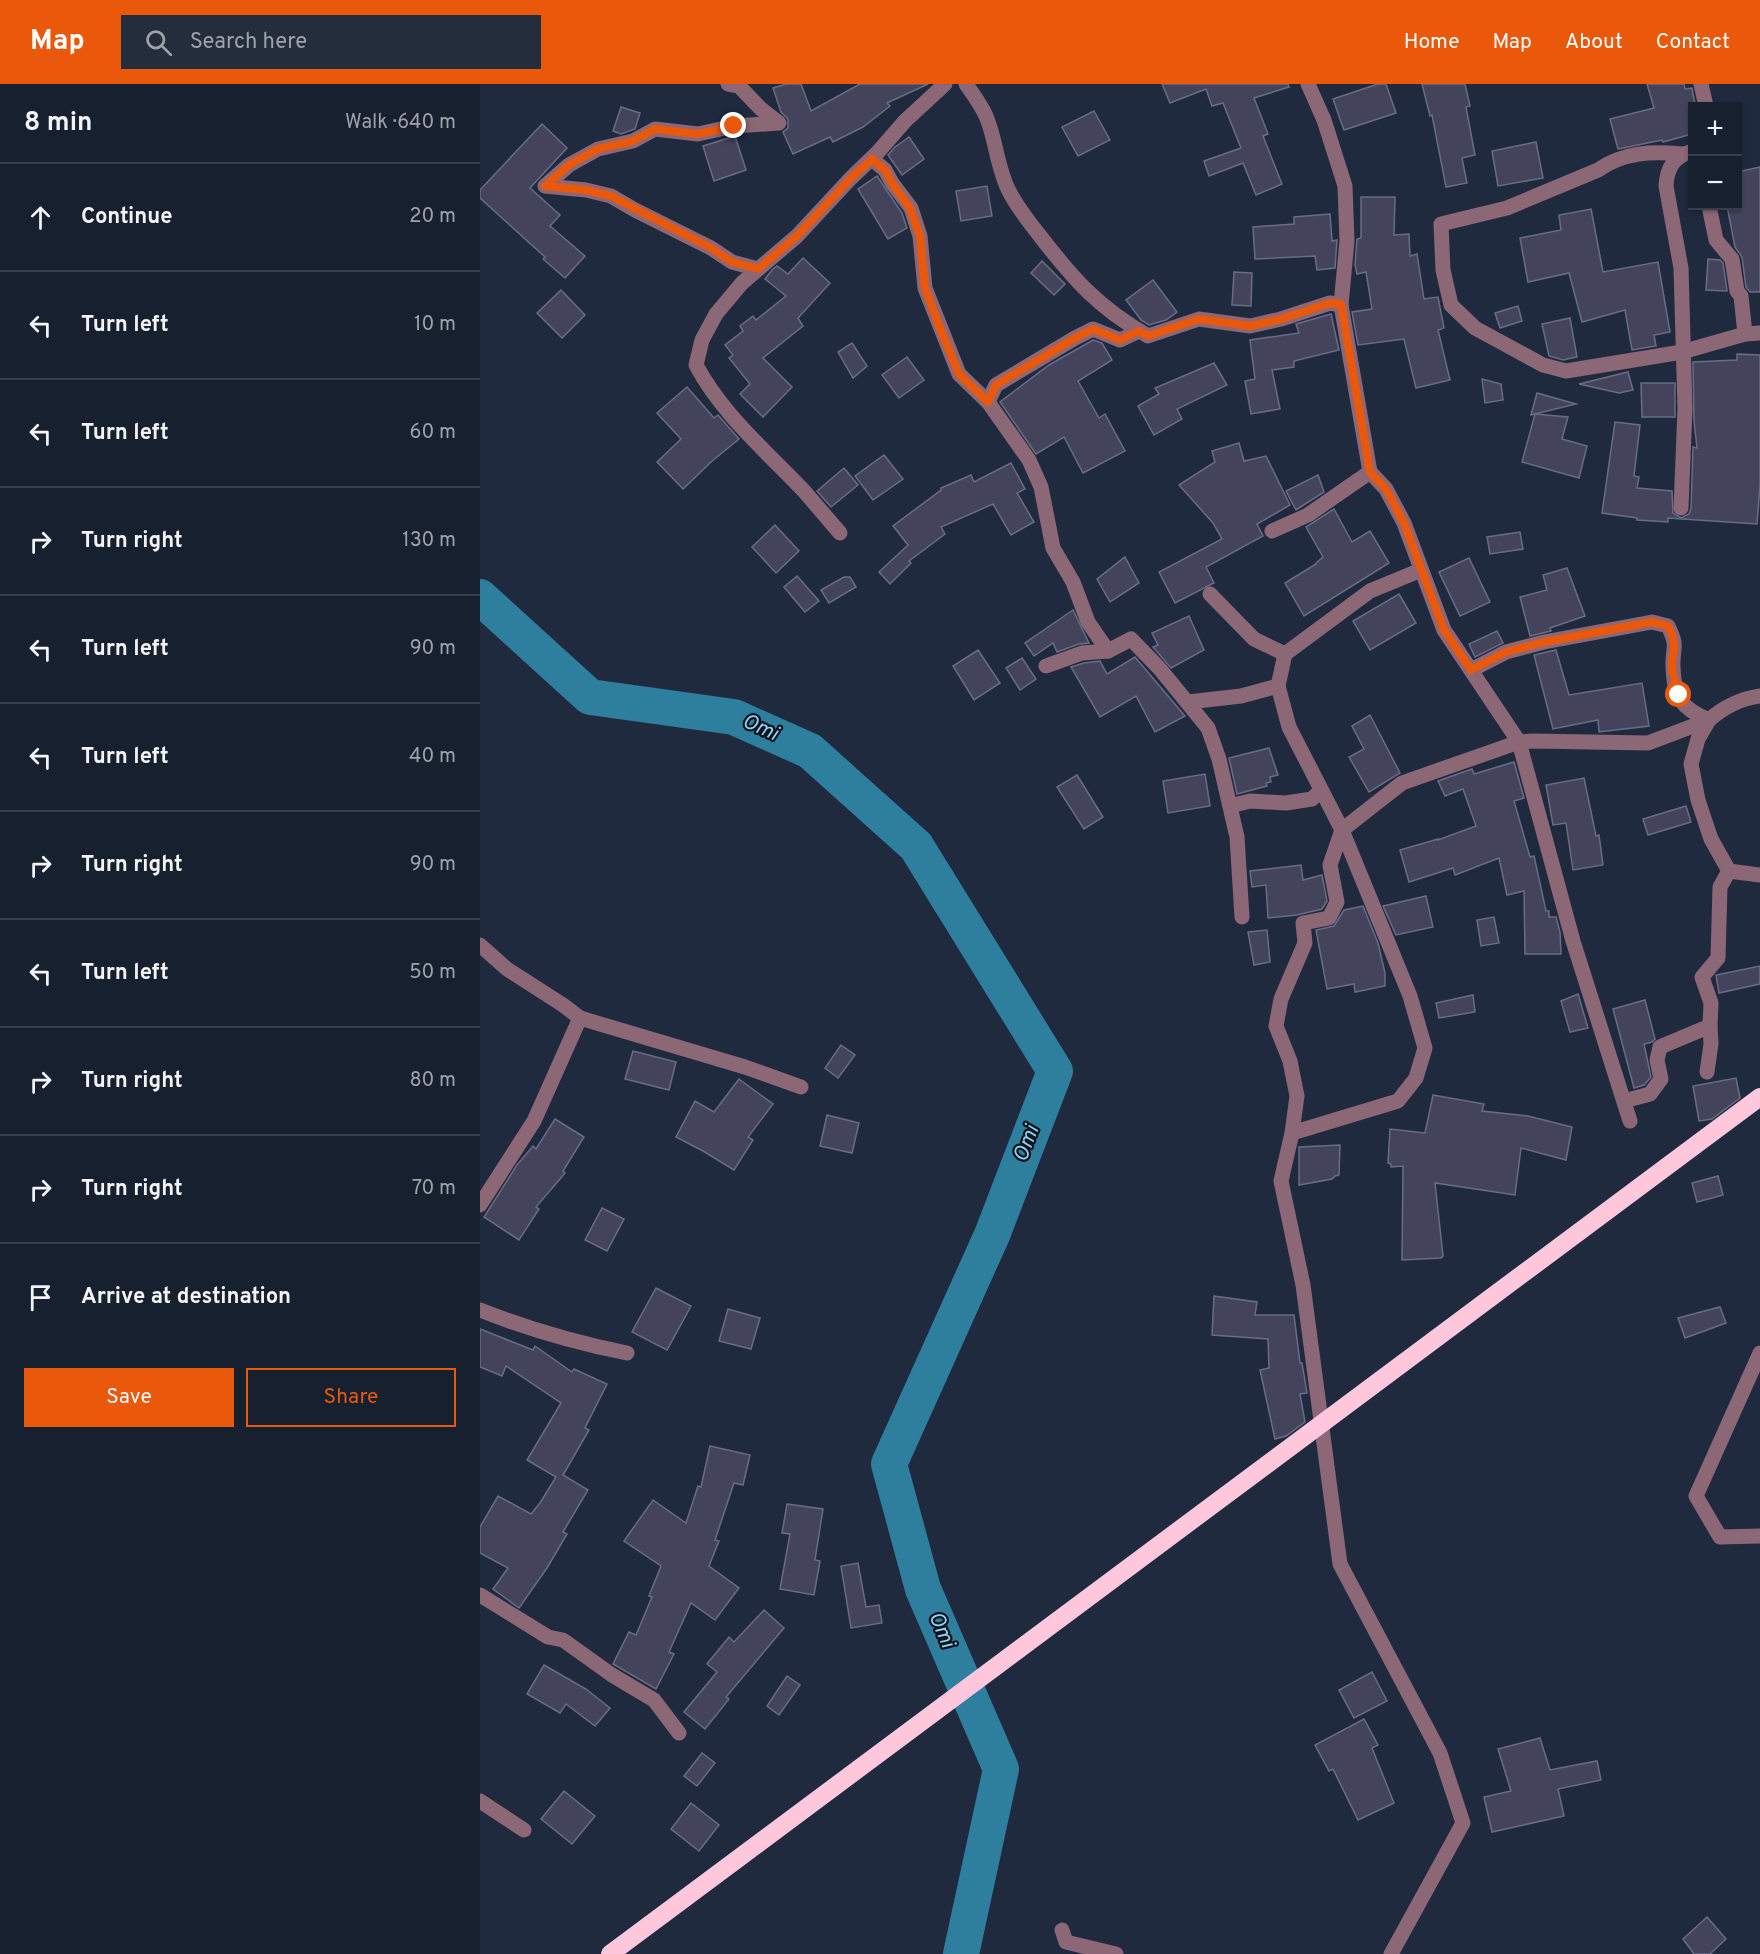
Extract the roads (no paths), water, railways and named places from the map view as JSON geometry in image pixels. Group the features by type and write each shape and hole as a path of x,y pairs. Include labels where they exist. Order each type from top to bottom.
{"highway":[{"path":"610,1954 1760,1097"}],"street":[{"path":"728,84 740,86 779,123 734,126 698,134 655,129 633,141 598,149 569,165 545,186 586,190 611,196 711,248 732,262 758,269"},
{"path":"840,533 750,437 704,381 696,365 702,340 716,314 742,283 797,236 850,179 872,159 905,121 945,84"},
{"path":"966,84 985,115 1007,189 1020,210 1087,293 1139,331 1148,336 1199,319 1250,326 1281,319 1330,303 1341,304"},
{"path":"1308,84 1324,120 1345,186 1347,241 1341,304 1370,472 1386,489 1404,523 1444,630 1519,742 1573,941 1630,1121"},
{"path":"1701,84 1705,102"},
{"path":"1687,153 1660,152 1625,155 1598,170 1507,208 1441,224 1443,270 1451,305 1476,328 1543,365 1566,371 1682,352 1753,334 1742,296 1737,291 1732,259 1716,240 1710,210"},
{"path":"1681,508 1685,409 1681,268 1666,186 1666,174 1670,164 1687,153"},
{"path":"872,159 885,170 910,208 920,236 925,288 959,374 988,402 1029,460 1041,487 1053,548 1073,582 1088,622 1108,651"},
{"path":"988,402 996,385 1093,329 1120,340 1139,331"},
{"path":"1272,531 1308,515 1370,472"},
{"path":"1292,1133 1398,1101 1416,1078 1425,1048 1410,996 1342,830 1290,728 1278,686 1285,654 1370,591 1421,570"},
{"path":"1210,594 1254,639 1285,654"},
{"path":"1471,670 1506,652 1544,642 1652,622 1668,626 1674,639 1675,650 1672,665 1674,681 1682,705 1692,713 1709,720"},
{"path":"1046,666 1082,653 1108,651 1131,639 1188,702 1208,728 1219,759 1239,855 1242,917"},
{"path":"1188,702 1241,696 1278,686"},
{"path":"1729,871 1711,839 1698,800 1691,764 1698,739 1709,720 1721,709 1744,698 1760,696"},
{"path":"1391,1954 1463,1822 1440,1753 1340,1564 1303,1285 1281,1181 1292,1133 1297,1096 1290,1061 1276,1026 1281,999 1305,943 1303,923 1329,918 1337,902 1330,865 1342,830 1402,783 1519,742 1648,743 1709,720"},
{"path":"1230,806 1250,801 1286,803 1312,799 1322,790"},
{"path":"1729,871 1760,875"},
{"path":"1707,1072 1711,1044 1711,1003 1702,977 1718,958 1720,887 1729,871"},
{"path":"480,945 507,969 580,1018 746,1067 801,1087"},
{"path":"480,1204 534,1121 580,1018"},
{"path":"1624,1101 1650,1094 1661,1078 1657,1060 1660,1047 1710,1026"},
{"path":"480,1310 524,1327 572,1341 627,1353"},
{"path":"1760,1353 1696,1496 1720,1537 1760,1536"},
{"path":"480,1595 548,1637 563,1640 612,1675 654,1700 679,1732"},
{"path":"480,1801 524,1830"},
{"path":"1062,1930 1066,1942 1116,1954"}],"waterway":[{"name":"Omi","path":"480,597 590,697 734,717 810,751 916,846 1055,1071 992,1235 889,1464 923,1589 1001,1769 961,1954"}]}
